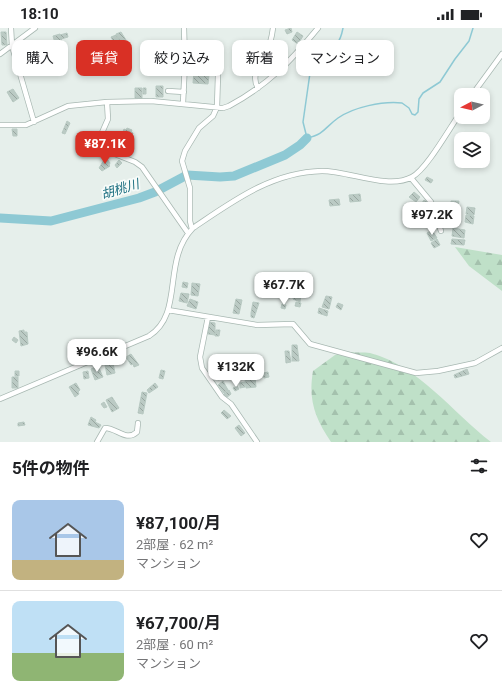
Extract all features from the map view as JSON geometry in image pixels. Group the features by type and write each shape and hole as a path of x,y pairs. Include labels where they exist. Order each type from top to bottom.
{"street":[{"path":"12,28 12,40"},
{"path":"20,40 36,28"},
{"path":"183,102 185,62 184,28"},
{"path":"258,88 255,82 256,73 266,53 273,28"},
{"path":"0,125 26,125 68,106 107,102 183,102 217,107 229,106 275,76 293,59 318,28"},
{"path":"0,54 12,46"},
{"path":"477,88 502,54"},
{"path":"21,76 34,122"},
{"path":"192,229 190,221 190,188 183,168 183,157 199,128 213,116 217,107 218,76"},
{"path":"168,91 184,92"},
{"path":"107,102 108,119 97,147 135,162 142,167 188,233"},
{"path":"0,399 149,336 161,327 166,319 168,310 178,250 188,233 259,186 292,174 327,171 394,183 411,178 425,165 454,122"},
{"path":"411,178 431,202 441,231"},
{"path":"168,310 257,325 293,324 299,328 310,344 416,373 438,371 475,363 502,348"},
{"path":"208,317 200,357 202,368 222,397 231,404 257,442"},
{"path":"98,442 105,428 109,428 126,438 138,432 138,423"}],"green space":[{"path":"455,247 502,255 502,291 469,266"},
{"path":"351,352 370,353 388,359 404,368 420,379 491,442 331,442 317,417 314,408 311,391 313,371 335,355"}],"building":[{"path":"291,28 292,32 287,34 285,30"},
{"path":"1,32 6,32 7,45 2,45"},
{"path":"121,32 126,40 119,40 116,34"},
{"path":"297,32 303,36 300,40 296,40 296,43 292,40"},
{"path":"67,33 68,37 61,39 60,35"},
{"path":"60,34 62,40 54,40 53,36"},
{"path":"116,35 119,40 113,40 111,37"},
{"path":"194,76 209,76 208,84 193,83"},
{"path":"156,86 163,86 163,97 156,97"},
{"path":"135,88 142,88 142,98 135,98"},
{"path":"143,88 146,88 146,94 143,94"},
{"path":"13,89 19,98 13,102 7,92"},
{"path":"67,121 70,123 65,134 62,133"},
{"path":"127,128 132,130 131,132 133,133 127,148 118,144 124,129 126,130"},
{"path":"12,129 17,129 17,136 13,136"},
{"path":"107,159 110,166 102,171 99,168 104,160"},
{"path":"119,160 122,163 117,168 115,165"},
{"path":"427,177 433,180 431,183 425,180"},
{"path":"414,192 420,197 416,202 409,197"},
{"path":"360,194 361,201 350,202 349,195"},
{"path":"339,199 340,205 330,206 329,200"},
{"path":"424,200 427,202 423,208 420,206"},
{"path":"451,201 459,201 458,206 451,206"},
{"path":"467,207 475,208 474,215 466,214"},
{"path":"418,214 428,221 423,227 414,220"},
{"path":"466,215 474,216 473,224 465,222"},
{"path":"429,221 432,223 428,228 425,226"},
{"path":"453,228 465,230 464,238 452,236"},
{"path":"432,230 437,238 431,241 427,233"},
{"path":"437,239 440,245 434,248 431,243"},
{"path":"452,239 465,240 464,245 451,244"},
{"path":"293,277 298,279 296,285 291,284"},
{"path":"302,277 309,279 305,292 298,290"},
{"path":"183,282 188,283 187,288 182,287"},
{"path":"192,283 200,284 198,296 191,295"},
{"path":"287,288 293,290 290,298 284,297"},
{"path":"295,292 301,294 300,302 293,299"},
{"path":"181,293 189,294 187,303 179,301"},
{"path":"326,296 332,297 329,309 322,307"},
{"path":"190,299 198,302 196,309 187,306"},
{"path":"236,299 242,300 239,314 233,313"},
{"path":"253,302 259,303 254,318 251,317"},
{"path":"296,302 301,303 300,307 295,306"},
{"path":"338,303 343,305 341,310 336,307"},
{"path":"282,304 286,305 285,309 281,308"},
{"path":"319,308 328,311 327,316 318,313"},
{"path":"209,322 215,323 215,335 208,334"},
{"path":"24,330 24,332 27,332 28,344 21,346 19,331"},
{"path":"216,330 220,330 219,336 215,336"},
{"path":"14,337 18,340 16,343 12,340"},
{"path":"292,345 297,345 299,361 292,361"},
{"path":"285,351 289,351 291,362 286,363"},
{"path":"131,354 139,365 134,367 133,364 131,365 126,357"},
{"path":"113,363 115,373 107,375 105,365"},
{"path":"98,366 103,377 95,380 91,369"},
{"path":"216,368 219,374 212,378 209,371"},
{"path":"231,369 232,374 229,374 228,370"},
{"path":"467,369 469,374 455,378 454,375"},
{"path":"161,370 165,371 163,379 159,378"},
{"path":"15,371 19,371 19,376 15,376"},
{"path":"88,371 89,378 84,379 83,372"},
{"path":"268,372 269,377 264,378 263,373"},
{"path":"223,374 225,377 218,380 216,377"},
{"path":"12,377 18,377 18,388 12,388"},
{"path":"255,377 256,387 246,388 245,378"},
{"path":"223,381 228,390 224,393 218,385"},
{"path":"245,382 245,387 240,388 240,383"},
{"path":"76,383 80,390 78,392 79,394 75,397 69,387"},
{"path":"155,383 158,387 149,393 147,390"},
{"path":"237,386 239,389 235,391 233,388"},
{"path":"229,390 231,394 226,398 224,394"},
{"path":"142,392 147,393 143,414 138,413"},
{"path":"112,397 119,408 112,412 106,400"},
{"path":"104,402 107,407 104,408 101,404"},
{"path":"224,410 231,416 227,419 221,413"},
{"path":"91,417 96,420 95,422 101,425 99,428 88,425"},
{"path":"24,422 25,425 18,426 18,423"},
{"path":"239,425 245,433 241,436 235,428"}],"waterway":[{"path":"343,28 338,43 316,60 311,66 303,122 307,138 321,133 338,118 345,114 360,108 377,104 402,103 409,108 412,114 415,115 418,112 419,99 423,93 440,82 469,41 473,28"},
{"name":"胡桃川","path":"0,218 51,221 139,198 155,192 187,175 220,177 234,176 285,155 300,145 307,138"}]}
